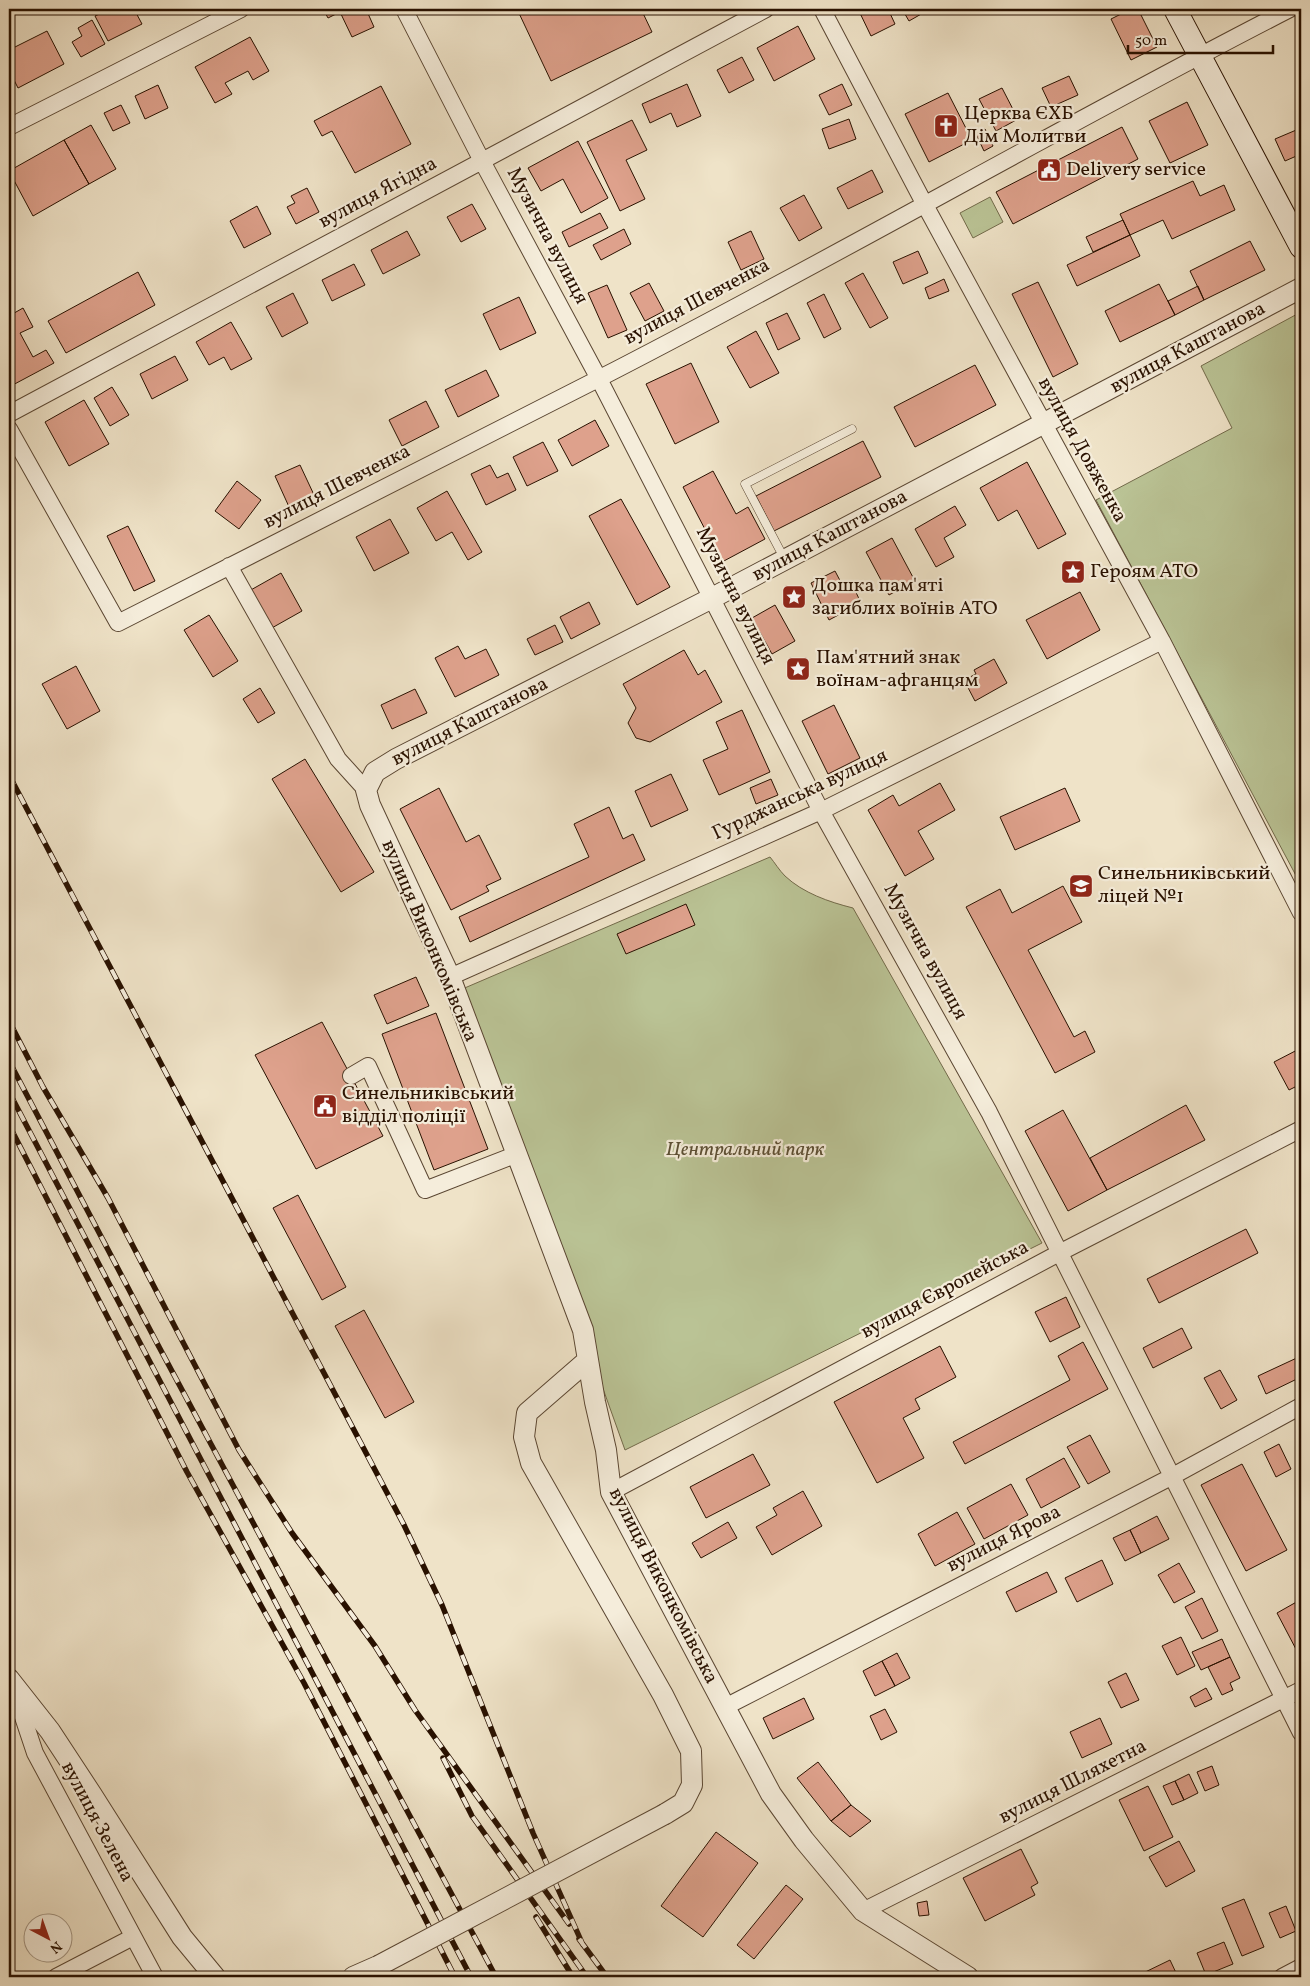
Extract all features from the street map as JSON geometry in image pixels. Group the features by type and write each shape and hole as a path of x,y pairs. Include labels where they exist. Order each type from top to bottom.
{"main road":[{"path":"1175,9 1301,247"}],"street":[{"path":"9,127 241,9"},
{"name":"Музична вулиця","path":"404,9 482,161 599,379 822,811 989,1112 1301,1733"},
{"name":"вулиця Ягідна","path":"9,414 766,9"},
{"name":"вулиця Довженка","path":"822,9 925,205 1162,641 1301,913"},
{"name":"вулиця Шевченка","path":"9,429 118,623 599,379 925,205 1200,55 1290,9"},
{"name":"вулиця Каштанова","path":"368,798 375,772 396,759 712,598 1301,288"},
{"name":"вулиця Виконкомівська","path":"229,566 338,758 368,798 450,977 583,1330 606,1450 611,1492 771,1794 804,1840 863,1911 968,1977"},
{"name":"Гурджанська вулиця","path":"450,977 822,811 1162,641"},
{"path":"351,1076 368,1066 425,1190 516,1155"},
{"name":"вулиця Європейська","path":"611,1492 1061,1252 1301,1129"},
{"path":"353,1977 378,1966 665,1814 683,1803 692,1785 691,1750 663,1695 531,1463 524,1437 528,1413 588,1360"},
{"name":"вулиця Ярова","path":"725,1707 1171,1476 1301,1406"},
{"path":"10,1681 50,1731 182,1938 215,1977"},
{"name":"вулиця Зелена","path":"10,1681 35,1753 155,1977"},
{"name":"вулиця Шляхетна","path":"863,1911 1301,1690"},
{"path":"56,1977 133,1937"},
{"path":"1282,1977 1301,1968"}],"lane":[{"path":"784,560 745,484 852,428"}],"green space":[{"path":"990,197 1003,222 973,238 960,213"},
{"path":"1301,312 1301,885 1096,500 1232,428 1201,366"},
{"name":"Центральний парк","path":"770,857 785,876 808,892 826,900 853,908 1042,1243 625,1450 460,990"}],"building":[{"path":"110,9 134,9 142,24 108,41 95,16"},
{"path":"323,9 366,9 374,27 352,37 340,12 328,18"},
{"path":"517,9 641,9 652,32 551,81"},
{"path":"858,9 888,9 895,24 871,36"},
{"path":"902,9 920,9 923,13 909,21"},
{"path":"1131,9 1138,9 1157,47 1131,60 1111,19"},
{"path":"92,20 105,44 81,57 72,42 82,36 78,28"},
{"path":"798,26 815,59 774,81 757,48"},
{"path":"47,31 64,64 18,88 9,70 9,50"},
{"path":"250,37 269,71 253,80 248,71 225,83 232,94 215,103 195,67"},
{"path":"742,57 754,80 729,93 717,70"},
{"path":"1069,76 1078,95 1051,107 1042,88"},
{"path":"687,84 701,116 677,127 671,113 650,123 642,104"},
{"path":"842,84 852,105 829,115 819,95"},
{"path":"158,85 168,108 145,119 135,96"},
{"path":"381,86 411,144 355,173 332,131 322,136 314,121"},
{"path":"1002,88 1018,119 996,131 979,99"},
{"path":"948,93 972,140 929,162 905,114"},
{"path":"1187,102 1208,145 1170,163 1149,121"},
{"path":"121,105 130,123 113,131 104,113"},
{"path":"849,119 856,139 829,149 822,129"},
{"path":"632,120 647,150 626,160 645,199 620,211 587,142"},
{"path":"91,125 116,169 89,184 64,140"},
{"path":"1122,127 1138,159 1013,224 996,192"},
{"path":"1301,128 1301,154 1285,161 1275,139"},
{"path":"985,129 993,146 984,151 976,134"},
{"path":"64,140 89,184 33,216 9,171"},
{"path":"578,141 608,198 581,213 563,179 541,191 528,168"},
{"path":"872,170 883,192 848,209 837,188"},
{"path":"1193,181 1200,196 1224,185 1235,210 1172,239 1163,220 1130,235 1120,214"},
{"path":"307,188 319,212 296,224 287,207 295,203 291,196"},
{"path":"804,195 822,228 799,241 780,208"},
{"path":"472,204 486,229 461,242 447,217"},
{"path":"257,206 271,234 244,248 230,221"},
{"path":"600,213 608,228 569,247 562,232"},
{"path":"1123,220 1130,235 1093,252 1086,237"},
{"path":"624,229 631,244 601,260 593,245"},
{"path":"407,231 420,255 383,274 371,250"},
{"path":"751,231 764,259 741,270 728,242"},
{"path":"1130,235 1140,256 1077,286 1067,265"},
{"path":"1250,241 1265,270 1204,300 1190,271"},
{"path":"918,251 928,273 903,284 893,262"},
{"path":"354,264 365,285 332,301 322,280"},
{"path":"138,272 155,305 66,353 48,321"},
{"path":"863,273 888,318 870,328 845,283"},
{"path":"944,279 949,291 929,299 925,288"},
{"path":"1038,282 1078,364 1053,377 1012,294"},
{"path":"649,283 664,311 645,321 630,293"},
{"path":"1159,284 1175,315 1120,342 1105,311"},
{"path":"607,285 627,330 608,338 588,293"},
{"path":"1198,286 1204,300 1175,315 1168,301"},
{"path":"293,293 308,323 282,337 266,307"},
{"path":"824,294 841,329 824,338 807,303"},
{"path":"519,297 536,333 500,350 483,314"},
{"path":"23,308 33,327 20,333 33,357 46,350 54,363 9,387 9,316"},
{"path":"787,313 800,339 778,350 766,323"},
{"path":"231,322 252,359 231,370 224,357 209,365 196,342"},
{"path":"756,331 779,373 750,388 727,347"},
{"path":"175,356 188,380 152,399 140,374"},
{"path":"691,363 719,422 675,444 646,384"},
{"path":"975,365 996,405 915,447 894,407"},
{"path":"486,370 499,396 458,417 445,390"},
{"path":"112,387 129,415 110,426 94,398"},
{"path":"84,400 109,444 69,466 45,422"},
{"path":"426,401 439,427 402,446 389,420"},
{"path":"595,420 609,446 572,466 558,440"},
{"path":"863,441 881,477 774,531 756,496"},
{"path":"543,442 558,471 527,486 513,457"},
{"path":"1027,462 1066,534 1038,549 1017,510 998,521 980,488"},
{"path":"300,465 315,497 290,509 275,476"},
{"path":"490,465 497,478 508,473 516,490 486,505 471,474"},
{"path":"713,471 736,514 748,507 765,539 722,562 683,487"},
{"path":"237,481 261,500 239,529 215,511"},
{"path":"447,491 482,552 468,560 452,532 436,541 417,508"},
{"path":"621,499 670,587 637,605 589,516"},
{"path":"955,506 966,525 944,538 954,557 936,567 915,529"},
{"path":"390,519 409,553 374,571 356,537"},
{"path":"128,526 155,581 134,591 107,536"},
{"path":"892,538 915,581 889,595 866,552"},
{"path":"835,571 845,590 853,586 861,603 829,620 811,583"},
{"path":"281,573 302,611 270,629 249,591"},
{"path":"1080,592 1100,630 1047,659 1026,620"},
{"path":"589,602 600,624 571,639 560,617"},
{"path":"775,605 795,641 772,654 752,618"},
{"path":"209,615 238,661 213,677 184,630"},
{"path":"555,625 563,642 535,655 527,639"},
{"path":"458,646 465,659 486,649 499,675 455,697 435,658"},
{"path":"684,650 698,675 705,670 722,702 650,742 636,738 628,723 636,708 623,684"},
{"path":"994,659 1007,683 975,701 964,680 976,674 974,670"},
{"path":"76,666 100,711 67,729 42,684"},
{"path":"260,688 275,713 258,723 243,699"},
{"path":"415,689 427,713 392,729 381,705"},
{"path":"834,705 860,758 828,774 802,721"},
{"path":"742,710 770,772 719,795 703,760 728,749 716,722"},
{"path":"305,759 374,872 341,892 272,779"},
{"path":"671,774 688,810 651,827 635,791"},
{"path":"771,779 778,795 756,804 750,788"},
{"path":"940,783 955,810 918,831 934,859 905,876 868,810 893,795 899,806"},
{"path":"439,788 466,842 479,835 501,879 486,886 489,891 451,910 400,809"},
{"path":"1065,788 1080,821 1015,850 1000,817"},
{"path":"609,807 623,839 633,834 645,860 470,942 459,917 589,857 574,824"},
{"path":"1063,886 1082,922 1028,950 1074,1037 1085,1031 1095,1052 1055,1073 966,907 1000,889 1012,913"},
{"path":"686,904 695,925 626,954 617,934"},
{"path":"416,977 429,1006 387,1024 374,995"},
{"path":"436,1013 488,1149 434,1170 382,1034"},
{"name":"Синельниківський відділ поліції","path":"322,1022 383,1136 316,1169 255,1055"},
{"path":"1301,1048 1301,1084 1289,1090 1274,1062"},
{"path":"1186,1105 1205,1140 1107,1190 1090,1158"},
{"path":"1063,1110 1107,1190 1068,1211 1025,1131"},
{"path":"298,1195 346,1287 322,1300 273,1208"},
{"path":"1246,1229 1258,1253 1159,1303 1147,1279"},
{"path":"1066,1297 1080,1327 1050,1342 1035,1312"},
{"path":"364,1310 414,1402 385,1418 335,1326"},
{"path":"1182,1328 1192,1348 1153,1368 1143,1348"},
{"path":"1083,1342 1108,1389 965,1464 953,1442 1070,1380 1058,1356"},
{"path":"940,1346 956,1377 915,1399 920,1409 903,1418 924,1458 877,1483 834,1402"},
{"path":"1301,1356 1301,1377 1266,1394 1258,1376"},
{"path":"1220,1370 1237,1400 1221,1409 1204,1378"},
{"path":"1090,1435 1110,1472 1088,1484 1067,1447"},
{"path":"1279,1444 1291,1469 1276,1477 1264,1452"},
{"path":"753,1454 770,1485 706,1518 690,1487"},
{"path":"1064,1458 1080,1487 1041,1508 1026,1479"},
{"path":"1242,1464 1287,1550 1246,1571 1201,1485"},
{"path":"1011,1484 1028,1515 984,1539 967,1508"},
{"path":"803,1491 822,1526 772,1555 756,1527 777,1515 773,1508"},
{"path":"957,1512 975,1544 935,1566 918,1534"},
{"path":"1157,1516 1169,1539 1141,1553 1130,1530"},
{"path":"728,1522 737,1538 701,1558 692,1543"},
{"path":"1130,1530 1141,1553 1125,1561 1113,1538"},
{"path":"1102,1560 1113,1584 1077,1602 1065,1578"},
{"path":"1179,1563 1195,1592 1174,1603 1158,1575"},
{"path":"1047,1572 1057,1592 1016,1612 1006,1592"},
{"path":"1202,1598 1218,1631 1202,1639 1185,1607"},
{"path":"1300,1600 1301,1652 1298,1653 1277,1613"},
{"path":"1181,1637 1195,1666 1177,1675 1162,1646"},
{"path":"1222,1639 1230,1657 1201,1670 1192,1652"},
{"path":"897,1653 910,1678 895,1686 882,1661"},
{"path":"1230,1657 1240,1678 1230,1683 1233,1690 1222,1695 1208,1667"},
{"path":"882,1661 895,1686 875,1696 863,1671"},
{"path":"1126,1673 1139,1700 1121,1708 1108,1682"},
{"path":"1206,1688 1212,1699 1195,1707 1190,1697"},
{"path":"804,1698 814,1719 773,1739 763,1718"},
{"path":"885,1709 897,1732 881,1740 870,1716"},
{"path":"1100,1718 1112,1744 1082,1758 1070,1732"},
{"path":"818,1762 851,1805 831,1821 797,1778"},
{"path":"1212,1766 1219,1785 1205,1791 1197,1772"},
{"path":"1189,1774 1198,1793 1184,1800 1175,1781"},
{"path":"1175,1781 1184,1800 1172,1805 1163,1786"},
{"path":"1148,1786 1173,1837 1144,1851 1119,1800"},
{"path":"851,1805 871,1821 850,1837 831,1821"},
{"path":"716,1832 758,1863 703,1937 661,1906"},
{"path":"1179,1841 1195,1871 1166,1887 1149,1857"},
{"path":"1021,1849 1038,1883 1031,1887 1035,1895 985,1921 963,1878"},
{"path":"786,1885 803,1899 754,1959 737,1945"},
{"path":"1244,1899 1264,1947 1242,1956 1222,1908"},
{"path":"927,1901 929,1915 919,1916 917,1903"},
{"path":"1286,1906 1296,1931 1280,1938 1269,1913"},
{"path":"1224,1942 1233,1964 1206,1975 1197,1953"},
{"path":"1170,1960 1178,1977 1137,1977 1137,1976"}],"railway":[{"path":"9,775 404,1525 442,1605 533,1833 583,1945"},
{"path":"9,1021 43,1087 108,1198 239,1450 292,1533 375,1646 415,1710 569,1924"},
{"path":"9,1061 158,1345 496,1977"},
{"path":"9,1092 471,1977"},
{"path":"9,1125 187,1472 304,1683 455,1977"},
{"path":"443,1758 472,1816 587,1977"},
{"path":"536,1917 573,1977"},
{"path":"579,1939 607,1977"}],"place":[{"name":"Церква ЄХБ Дім Молитви","path":"946,126"},
{"name":"Delivery service","path":"1049,170"},
{"name":"Героям АТО","path":"1073,572"},
{"name":"Дошка пам'яті загиблих воїнів АТО","path":"794,597"},
{"name":"Пам'ятний знак воїнам-афганцям","path":"798,669"},
{"name":"Синельниківський ліцей №1","path":"1081,886"},
{"name":"Синельниківський відділ поліції","path":"325,1106"}]}
